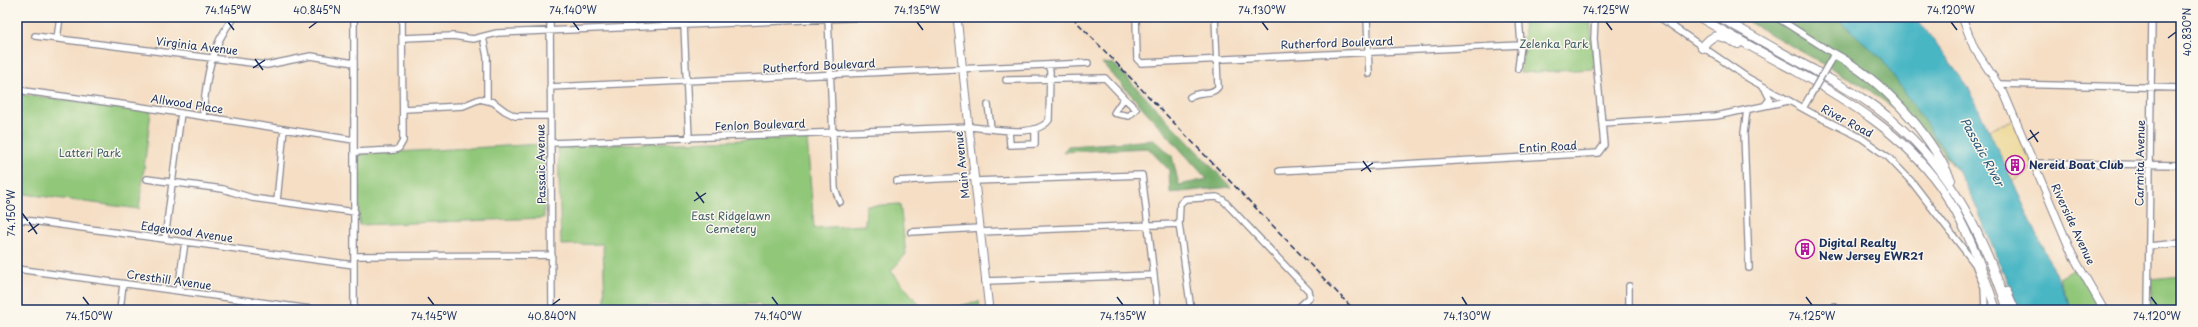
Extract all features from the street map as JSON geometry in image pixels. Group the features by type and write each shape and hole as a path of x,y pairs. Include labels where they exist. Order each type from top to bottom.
{"highway":[{"path":"1699,17 1806,77 1874,118 1898,138 1920,161 1940,187 1962,226 1981,266 1996,310"},
{"path":"1719,17 1853,93 1886,115 1928,155 1948,181 1964,208"},
{"path":"1702,48 1709,38 1718,36 1806,77"},
{"path":"1834,54 1878,85 1909,117 1947,170 1978,236 1999,273 2015,310"},
{"path":"1978,236 2008,310"}],"main road":[{"name":"Main Avenue","path":"957,17 989,310"},
{"name":"Riverside Avenue","path":"1962,17 1974,48 1999,84 2072,254 2104,310"}],"street":[{"path":"57,39 60,17"},
{"path":"203,116 207,74 216,44 234,17"},
{"path":"354,17 354,310"},
{"path":"355,152 395,150 401,145 404,134 402,17"},
{"name":"Passaic Avenue","path":"550,17 552,310"},
{"path":"403,38 453,36 473,39 497,33 872,17"},
{"name":"Rutherford Boulevard","path":"1136,17 1137,60 1141,63 1521,45"},
{"path":"1190,97 1196,93 1211,92 1217,89 1215,17"},
{"path":"1367,17 1370,74"},
{"path":"1518,69 1521,45 1519,17"},
{"path":"1595,17 1594,39 1602,123 1716,116 1788,101"},
{"name":"River Road","path":"1659,17 1702,48 1763,87 1860,137 1888,157 1912,182 1961,245 1980,275 1985,293 1985,310"},
{"path":"1776,17 1834,54 1803,108"},
{"name":"Carmita Avenue","path":"2148,310 2152,17"},
{"path":"828,18 835,189 840,202"},
{"path":"684,25 690,138"},
{"name":"Virginia Avenue","path":"35,36 267,65 311,56 354,63"},
{"path":"483,37 487,57 487,100"},
{"name":"Rutherford Boulevard","path":"550,87 963,70 1048,68 1088,63"},
{"path":"1009,131 1010,145 1035,144 1035,130 1044,127 1049,120 1048,78 1046,72 1048,68"},
{"path":"1006,80 1105,78 1124,98"},
{"path":"1999,84 2181,88"},
{"path":"1763,87 1770,97 1769,102 1765,106"},
{"name":"Allwood Place","path":"17,90 203,116 354,140"},
{"path":"404,109 458,106 476,100 487,100 515,116 551,116"},
{"path":"988,105 992,128"},
{"path":"1747,110 1744,133 1749,268"},
{"path":"165,239 181,113"},
{"name":"Entin Road","path":"1278,171 1587,155 1602,150 1604,146 1602,123"},
{"name":"Fenlon Boulevard","path":"551,143 970,127 992,128 1009,131 1035,130"},
{"path":"277,201 284,129"},
{"path":"2033,163 2181,165"},
{"path":"897,180 1142,175 1158,310"},
{"path":"148,179 223,189 252,198 355,212"},
{"path":"1191,310 1179,224 1180,204 1185,199 1217,197 1224,200 1309,291 1310,297 1296,310"},
{"name":"Edgewood Avenue","path":"17,218 354,265"},
{"path":"911,232 1179,224"},
{"path":"178,291 185,242"},
{"path":"2149,246 2181,243"},
{"path":"354,256 552,255"},
{"name":"Cresthill Avenue","path":"17,269 318,310"},
{"path":"985,281 1154,275"},
{"path":"120,310 123,284"},
{"path":"1629,286 1629,310"}],"green space":[{"name":"Zelenka Park","path":"1523,17 1590,17 1594,69 1520,73 1524,49"},
{"path":"1740,17 1835,17 1871,41 1961,175 1926,133 1868,89"},
{"path":"1102,63 1114,64 1231,187 1170,193 1169,170 1148,148 1063,152 1068,146 1155,140 1172,156 1179,185 1207,179"},
{"name":"Latteri Park","path":"17,94 151,111 139,209 17,193"},
{"name":"East Ridgelawn Cemetery","path":"807,138 814,228 865,225 866,206 900,204 906,254 891,271 924,310 764,310 759,304 605,305 603,244 561,245 558,146"},
{"path":"543,144 544,218 359,225 359,154"},
{"path":"2077,268 2100,310 2072,310 2059,278"},
{"path":"2181,276 2181,310 2151,310 2151,279"},
{"path":"979,301 980,310 945,310"},
{"path":"1064,308 1152,309 1152,310 1064,310"}],"sand":[{"path":"2015,119 2035,166 2009,185 1984,132"}],"water":[{"name":"Passaic River","path":"1836,17 1916,17 1970,90 2072,310 2019,310 1974,201 1955,166 1881,58"}],"railway":[{"path":"1072,17 1354,310"}],"place":[{"name":"Nereid Boat Club","path":"2015,165"},
{"name":"Digital Realty New Jersey EWR21","path":"1805,249"}]}
